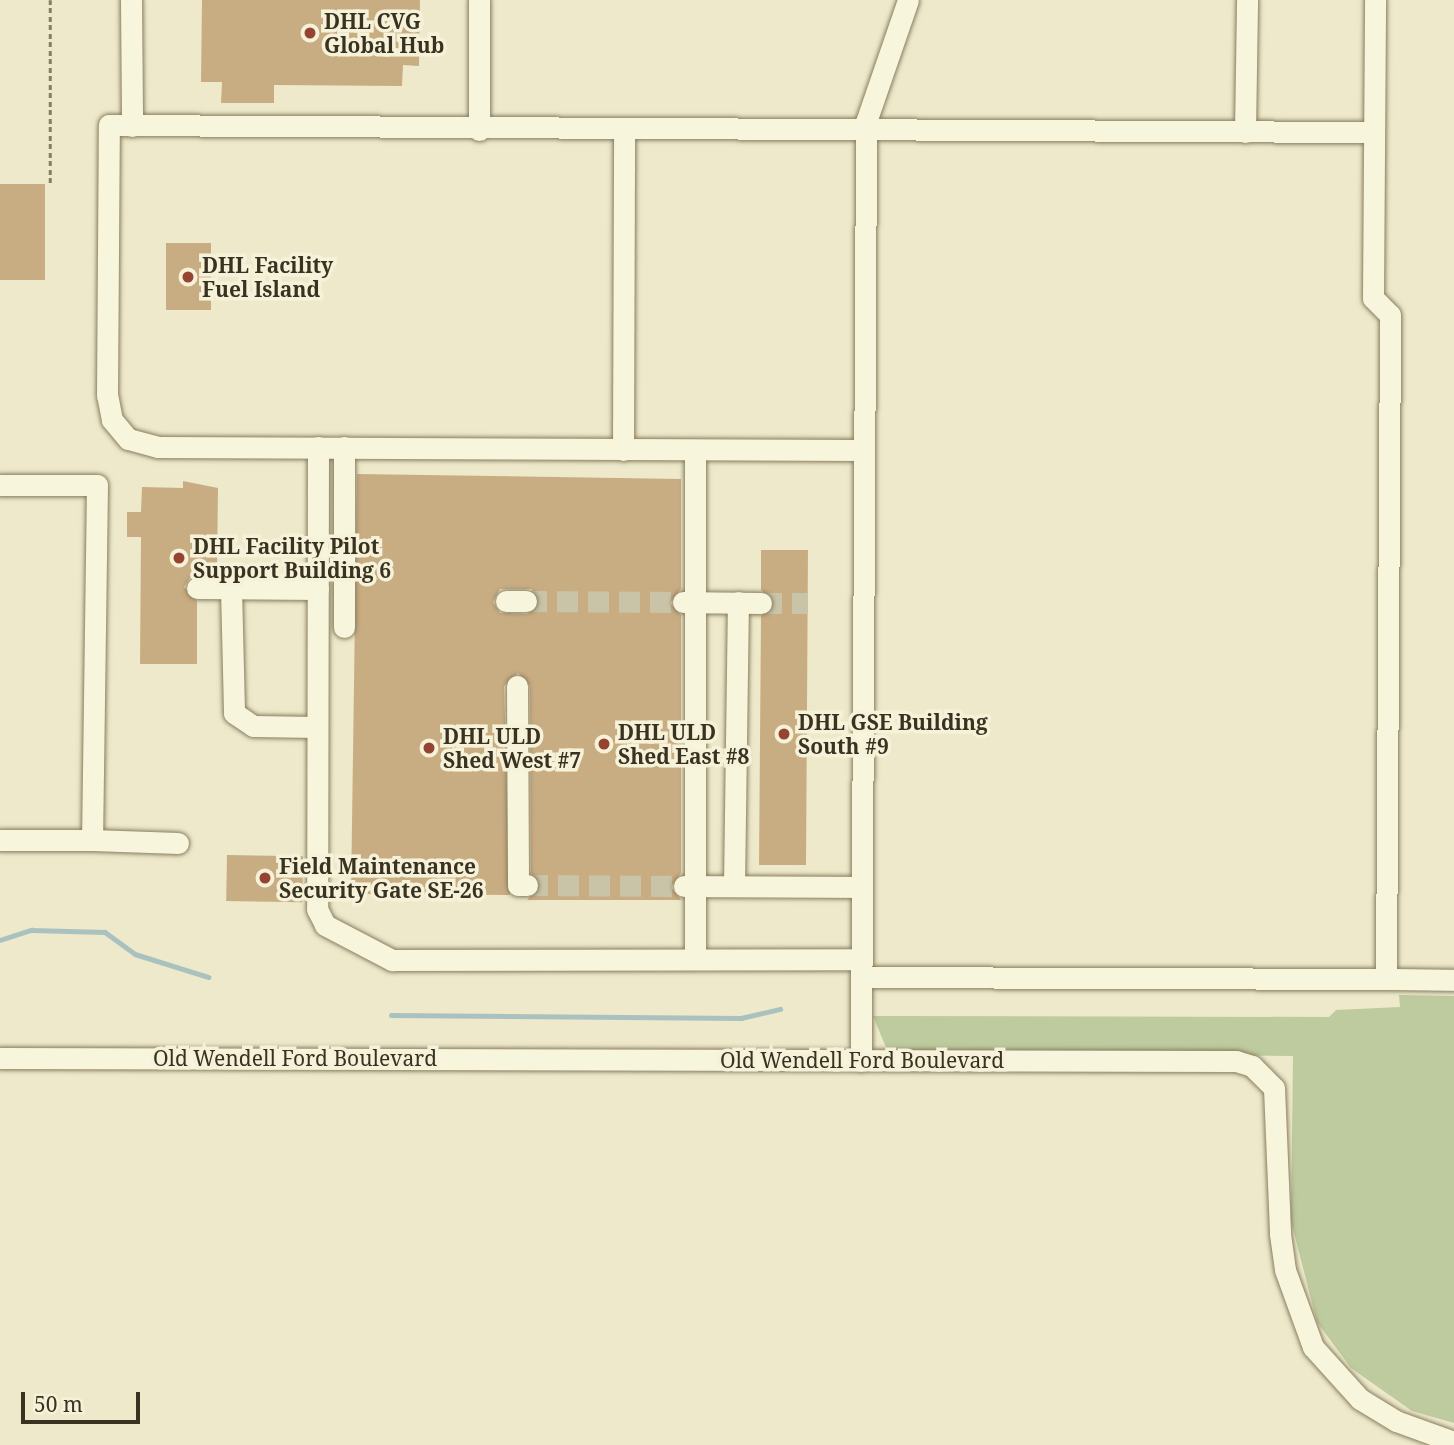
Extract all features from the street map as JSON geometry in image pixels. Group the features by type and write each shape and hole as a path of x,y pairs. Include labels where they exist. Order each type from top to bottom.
{"lane":[{"path":"131,0 132,126"},
{"path":"479,0 479,130"},
{"path":"862,1061 866,132 908,0"},
{"path":"1245,132 1247,0"},
{"path":"1375,0 1372,132 1373,298 1390,316 1386,979"},
{"path":"864,450 142,445 112,420 107,395 109,125 624,131 1372,132"},
{"path":"622,450 624,131"},
{"path":"318,447 317,909 325,925 392,960 695,959 862,968 1454,980"},
{"path":"344,447 344,627"},
{"path":"695,450 689,602 688,886 695,959"},
{"path":"0,485 97,485 92,840"},
{"path":"197,588 318,589"},
{"path":"231,588 234,713 253,726 317,727"},
{"path":"689,602 761,603"},
{"path":"734,886 738,602"},
{"path":"517,686 518,885 527,885"},
{"path":"0,840 178,843"},
{"path":"688,886 862,887"},
{"name":"Old Wendell Ford Boulevard","path":"0,1058 862,1061 1252,1066 1274,1088 1278,1105 1280,1234 1285,1270 1313,1347 1360,1399 1396,1421 1454,1443"}],"path":[{"path":"50,0 50,183"}],"green space":[{"path":"1399,995 1454,996 1454,1423 1412,1411 1351,1368 1317,1322 1291,1221 1293,1056 888,1052 873,1016 1329,1017 1336,1010 1400,1007"}],"building":[{"name":"DHL CVG Global Hub","path":"202,0 420,0 419,66 403,65 402,86 274,85 274,103 221,103 222,82 201,82"},
{"path":"0,184 45,184 45,280 0,280"},
{"name":"DHL Facility Fuel Island","path":"166,243 211,243 211,310 166,310"},
{"path":"357,474 681,479 681,589 670,603 681,615 681,873 671,887 681,900 527,900 540,884 531,873 530,686 518,673 504,686 510,895 351,894","holes":["500,589 532,589 538,607 527,614 500,613 493,602"]},
{"name":"DHL Facility Pilot Support Building 6","path":"183,481 218,488 217,575 191,576 184,587 197,601 197,664 140,664 141,537 127,537 127,512 141,512 142,487 183,488"},
{"name":"DHL GSE Building South #9","path":"761,550 808,550 806,865 759,865 761,616 774,602 761,590"},
{"name":"Field Maintenance Security Gate SE-26","path":"227,855 303,856 302,902 226,901"}],"waterway":[{"path":"0,940 31,930 105,932 135,954 209,977"},
{"path":"391,1015 741,1018 780,1009"}],"tunnel":[{"path":"526,601 681,602"},
{"path":"761,603 808,603"},
{"path":"527,885 681,886"}],"place":[{"name":"DHL CVG Global Hub","path":"310,33"},
{"name":"DHL Facility Fuel Island","path":"188,277"},
{"name":"DHL Facility Pilot Support Building 6","path":"179,558"},
{"name":"DHL GSE Building South #9","path":"784,734"},
{"name":"DHL ULD Shed East #8","path":"604,744"},
{"name":"DHL ULD Shed West #7","path":"429,748"},
{"name":"Field Maintenance Security Gate SE-26","path":"265,878"}]}
